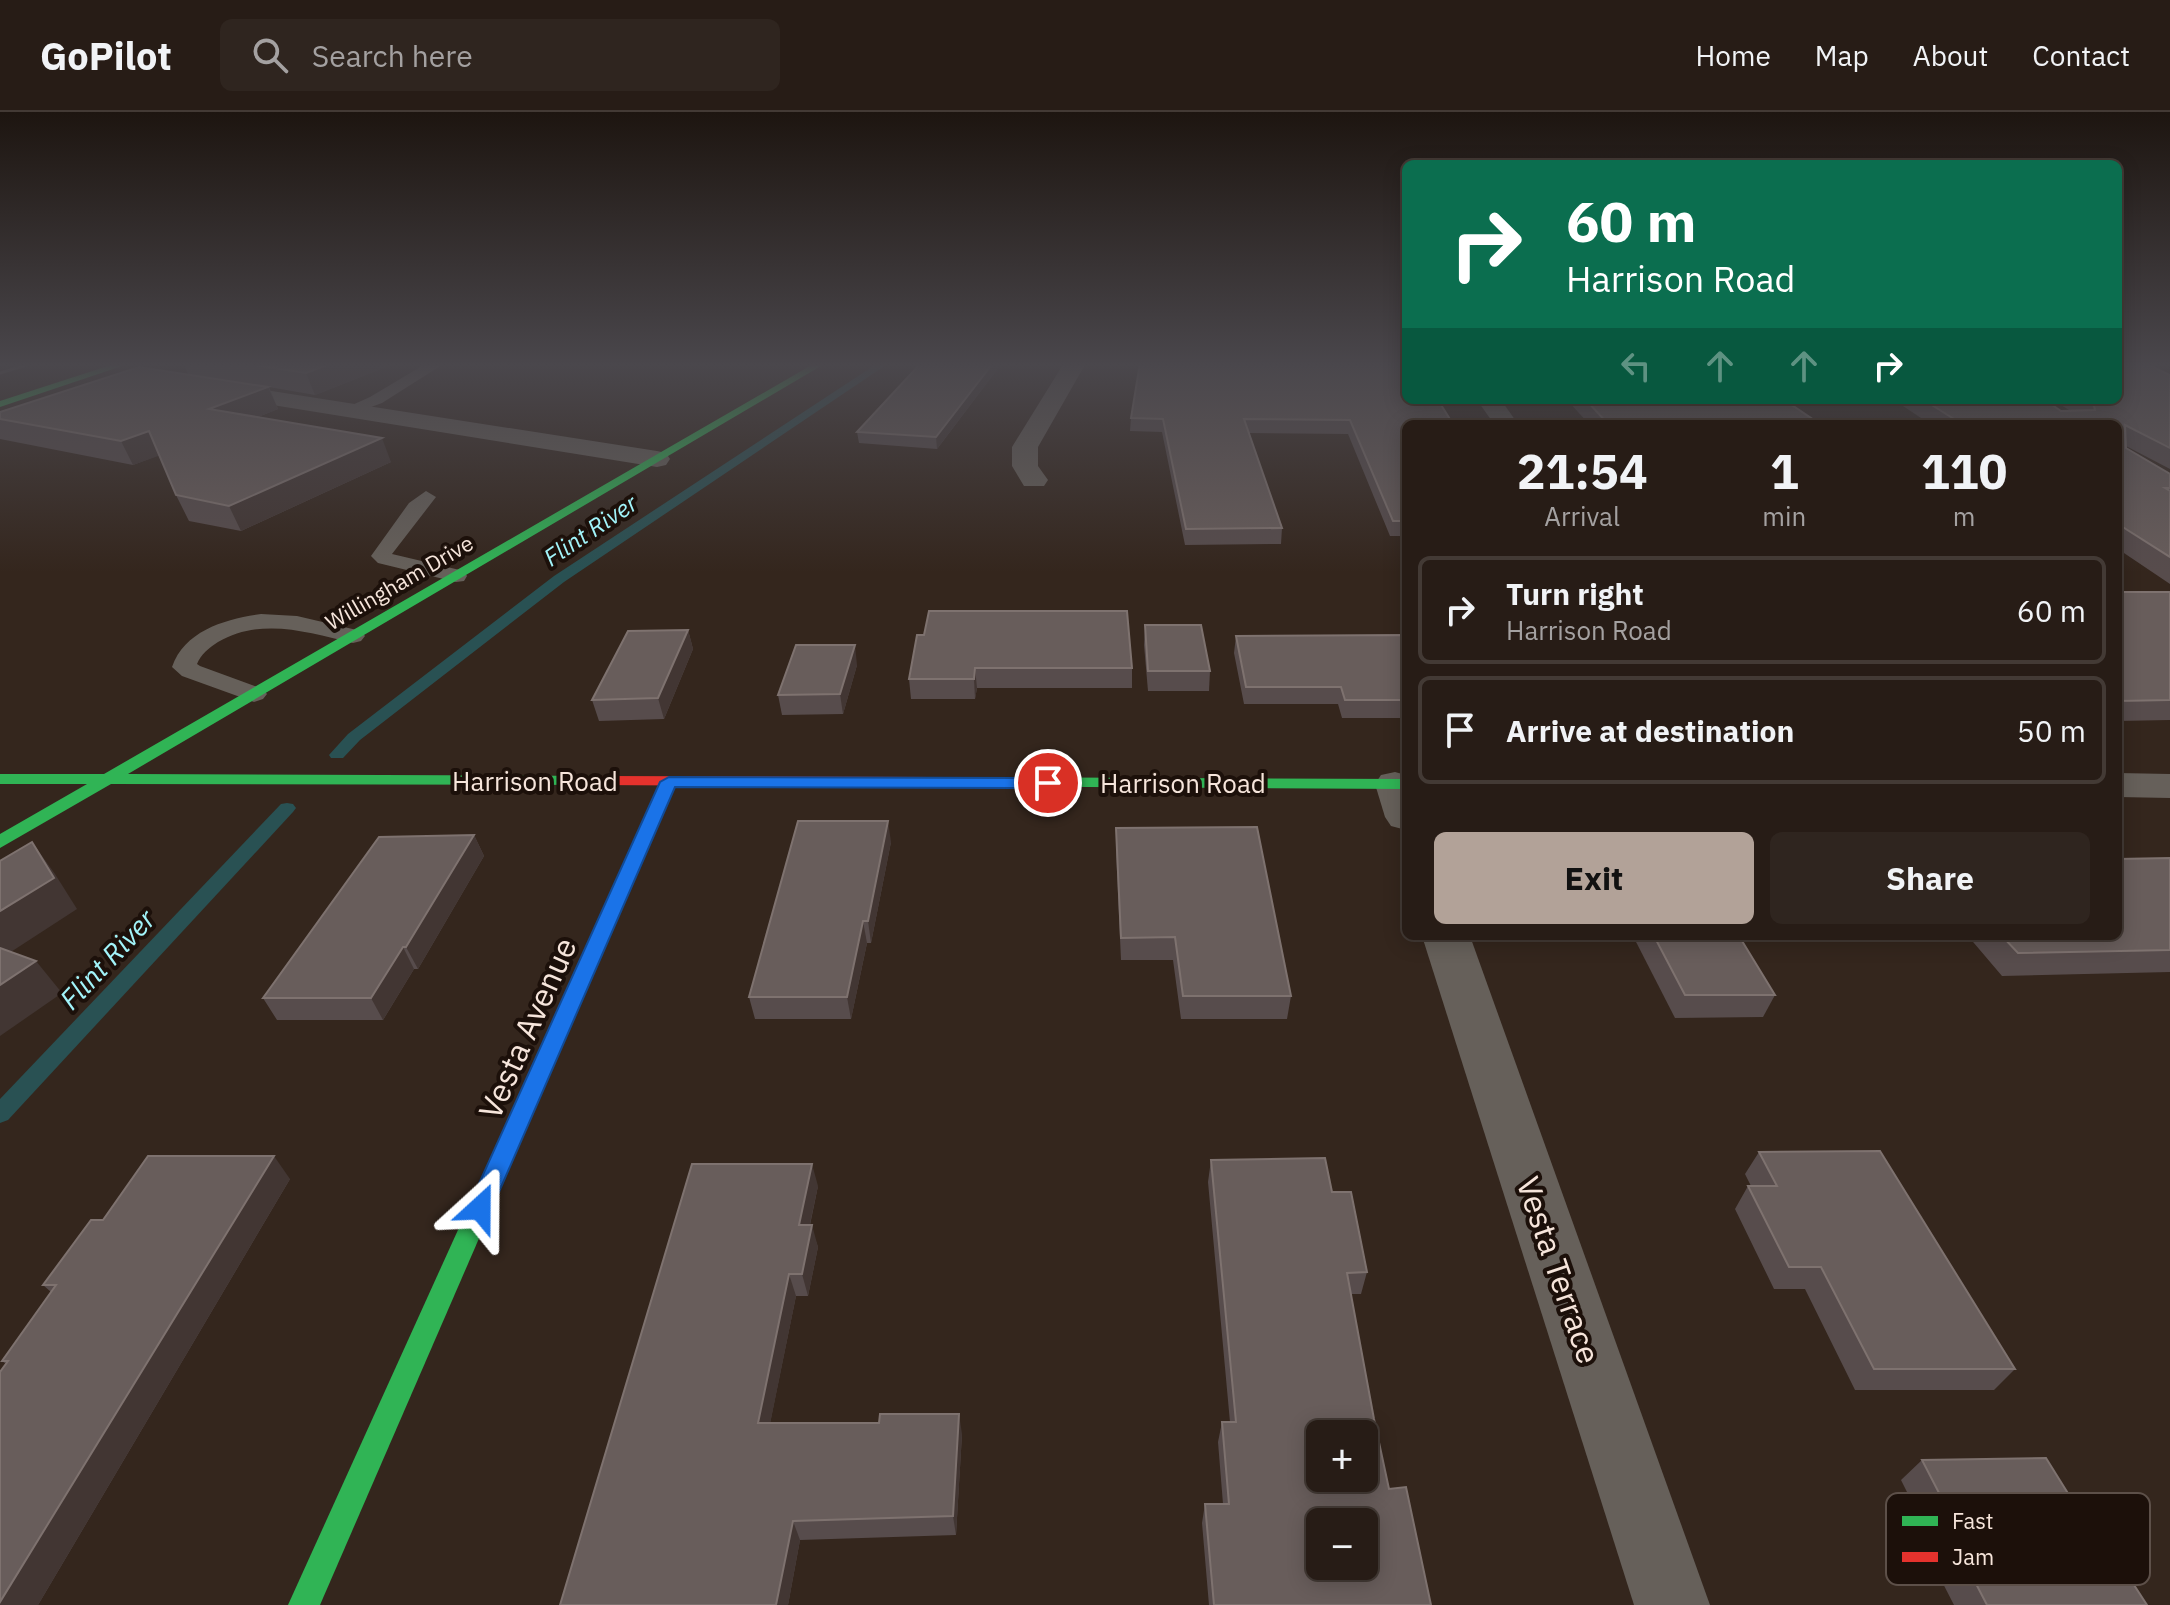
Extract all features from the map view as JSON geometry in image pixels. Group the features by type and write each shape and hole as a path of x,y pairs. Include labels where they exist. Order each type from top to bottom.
{"street":[{"path":"492,433 657,459"},
{"name":"Willingham Drive","path":"0,842 702,433"},
{"path":"1034,433 1025,447 1025,466 1034,480"},
{"name":"Harrison Road","path":"0,779 669,782 1402,795"},
{"name":"Vesta Avenue","path":"304,1605 669,782"},
{"path":"2122,785 2170,786"},
{"name":"Vesta Terrace","path":"1447,940 1672,1605"}],"lane":[{"path":"426,497 413,508 404,520 400,533 382,550 381,556 456,576"},
{"path":"254,694 184,667 187,655 216,633 252,620 284,619 353,636"}],"building":[{"path":"75,433 144,433 121,441"},
{"path":"150,433 350,433 382,438 229,506 176,495"},
{"path":"868,433 939,433 936,437"},
{"path":"1166,433 1249,433 1282,528 1186,529"},
{"path":"1355,433 1402,433 1402,521 1393,521"},
{"path":"2122,433 2125,433 2126,448 2170,474 2170,488 2165,488 2170,491 2170,557 2122,527"},
{"path":"2140,433 2170,433 2170,448"},
{"path":"2122,592 2170,592 2170,700 2122,701"},
{"path":"929,611 1127,611 1132,668 975,668 974,679 909,679 917,635 924,635"},
{"path":"1145,625 1201,625 1210,671 1148,671"},
{"path":"688,630 658,698 592,700 628,631"},
{"path":"1402,635 1402,700 1345,700 1341,687 1246,687 1236,636"},
{"path":"796,645 855,645 840,694 778,695"},
{"path":"798,821 888,821 868,921 863,921 847,997 749,997"},
{"path":"1257,827 1291,996 1183,996 1175,937 1121,938 1116,828"},
{"path":"474,835 371,998 263,998 379,837"},
{"path":"32,842 54,878 0,911 0,861"},
{"path":"2170,858 2170,950 2018,953 2006,940 2122,940 2122,859"},
{"path":"1656,940 1741,940 1775,995 1685,995"},
{"path":"0,948 36,961 0,985"},
{"path":"1880,1151 2015,1369 1874,1369 1821,1267 1789,1267 1748,1186 1777,1186 1759,1152"},
{"path":"148,1156 274,1156 0,1602 0,1372 8,1361 2,1361 56,1285 43,1285 91,1220 103,1220"},
{"path":"1325,1158 1332,1192 1351,1192 1367,1272 1347,1273 1374,1420 1306,1420 1306,1492 1378,1492 1378,1438 1389,1489 1406,1487 1431,1605 1214,1605 1205,1504 1229,1504 1222,1422 1236,1422 1211,1160"},
{"path":"692,1164 812,1164 799,1225 812,1225 802,1274 789,1274 758,1423 879,1423 880,1414 959,1414 953,1516 793,1521 776,1605 560,1605"},
{"path":"2046,1458 2068,1493 1939,1493 1922,1460"},
{"path":"1977,1585 2134,1585 2147,1605 1987,1605"}],"waterway":[{"name":"Flint River","path":"337,755 354,737 559,579 779,433"},
{"name":"Flint River","path":"0,1114 287,808"}],"traffic: fast":[{"path":"0,842 702,433"},
{"path":"0,779 602,781"},
{"path":"304,1605 669,782"},
{"path":"935,782 1402,784"}],"traffic: jam":[{"path":"602,781 935,782"}],"route":[{"path":"480,1208 669,782 1048,783"}]}
